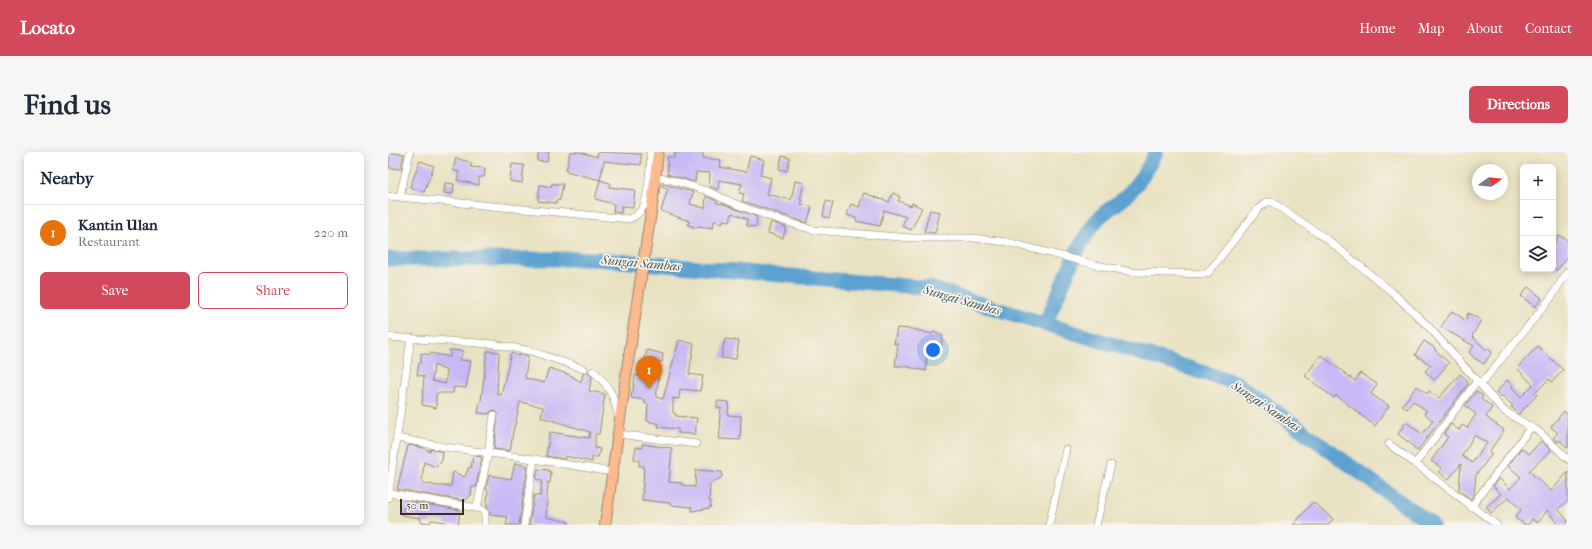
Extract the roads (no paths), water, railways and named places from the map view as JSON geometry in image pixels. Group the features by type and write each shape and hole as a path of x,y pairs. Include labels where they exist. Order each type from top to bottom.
{"main road":[{"path":"605,525 653,199 658,152"}],"street":[{"path":"400,196 410,152"},
{"path":"388,196 630,219 636,216 644,205 650,170 650,152"},
{"path":"655,178 668,179 707,191 768,216 813,230 912,238 973,238 1007,242 1096,265 1132,272 1206,274 1259,208 1267,202 1272,202 1328,240 1392,292 1428,326 1507,414 1543,435 1568,459"},
{"path":"1415,464 1479,382 1550,299 1568,271"},
{"path":"388,337 492,344 518,348 584,369"},
{"path":"411,338 388,495 477,508 486,513 485,525"},
{"path":"593,372 602,379 610,390 616,405 619,429 696,444"},
{"path":"477,508 494,415"},
{"path":"1471,507 1531,427"},
{"path":"397,438 445,447 534,459 612,472"},
{"path":"1388,444 1496,525"},
{"path":"1050,525 1066,449"},
{"path":"524,525 534,459"},
{"path":"1096,525 1111,465"}],"waterway":[{"path":"1045,324 1078,249 1089,231 1098,218 1122,200 1133,189 1146,171 1156,152"},
{"name":"Sungai Sambas","path":"388,259 597,259 929,288 1237,383 1432,525"}],"place":[{"name":"Kantin Ulan","path":"649,389"}]}
